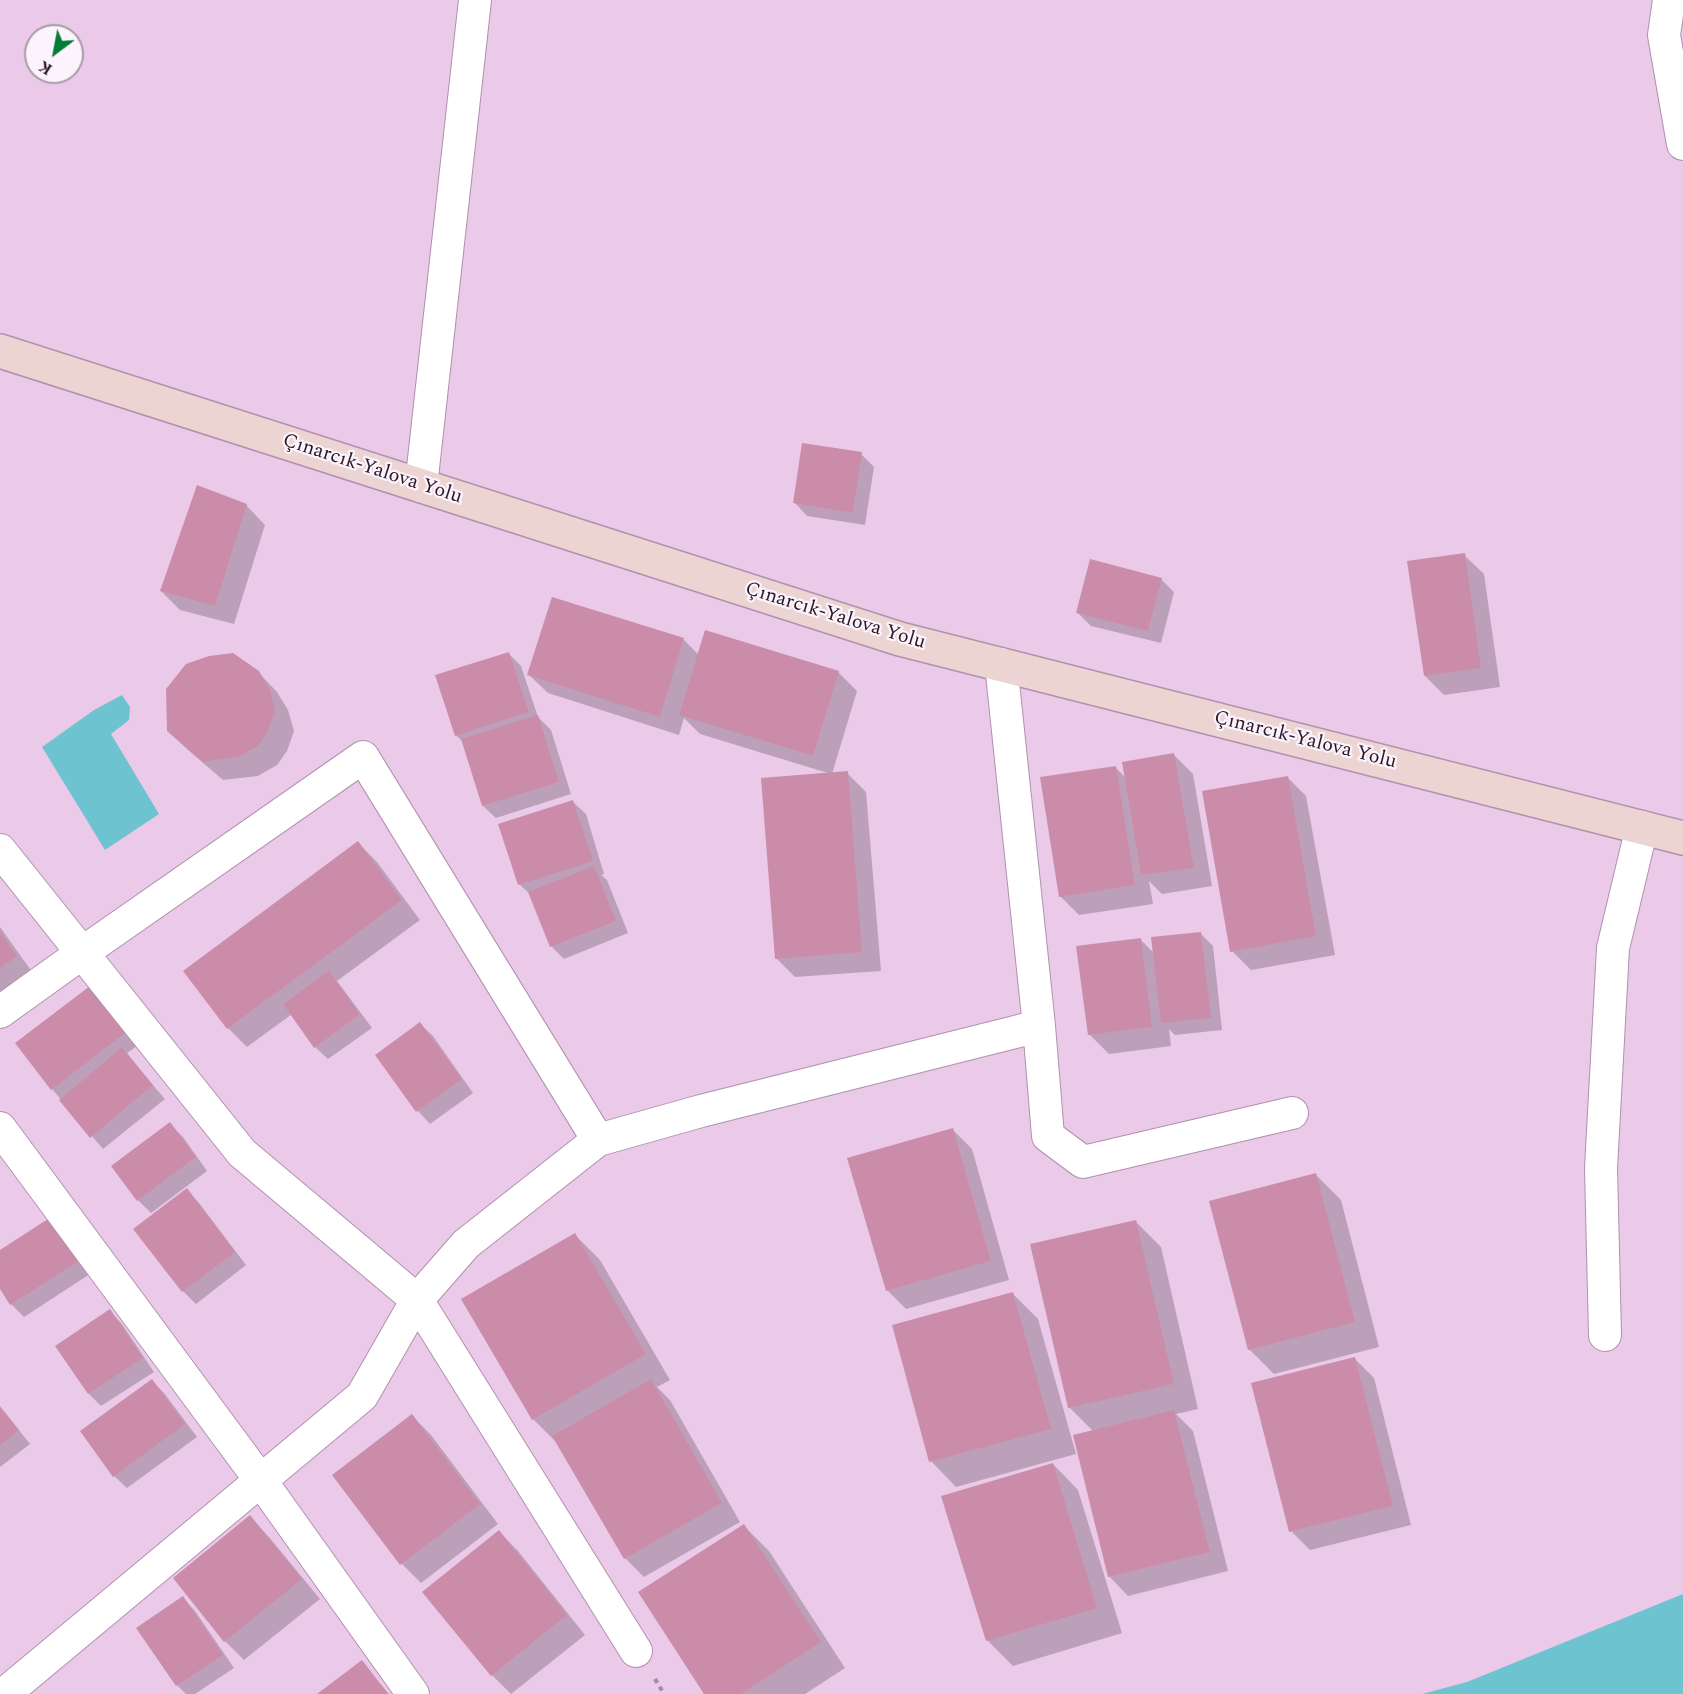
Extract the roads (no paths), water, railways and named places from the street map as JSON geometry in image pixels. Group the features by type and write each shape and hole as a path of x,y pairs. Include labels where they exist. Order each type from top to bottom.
{"street":[{"path":"421,486 475,0"},
{"path":"1669,0 1664,35 1683,144"},
{"name":"Çınarcık-Yalova Yolu","path":"0,351 900,639 1683,838"},
{"path":"1001,664 1039,1026 1048,1136 1083,1162 1293,1113"},
{"path":"0,1012 363,758 598,1140"},
{"path":"1605,1335 1601,1168 1613,948 1642,827"},
{"path":"0,850 242,1153 417,1299 636,1651"},
{"path":"4,1689 261,1481 362,1396 417,1299 466,1244 598,1140 701,1111 1039,1026"},
{"path":"0,1128 261,1481 413,1694"}],"water":[{"path":"122,695 130,707 129,720 111,734 159,814 105,850 42,747 94,710"},
{"path":"1683,1594 1683,1694 1422,1694 1467,1682"}]}
